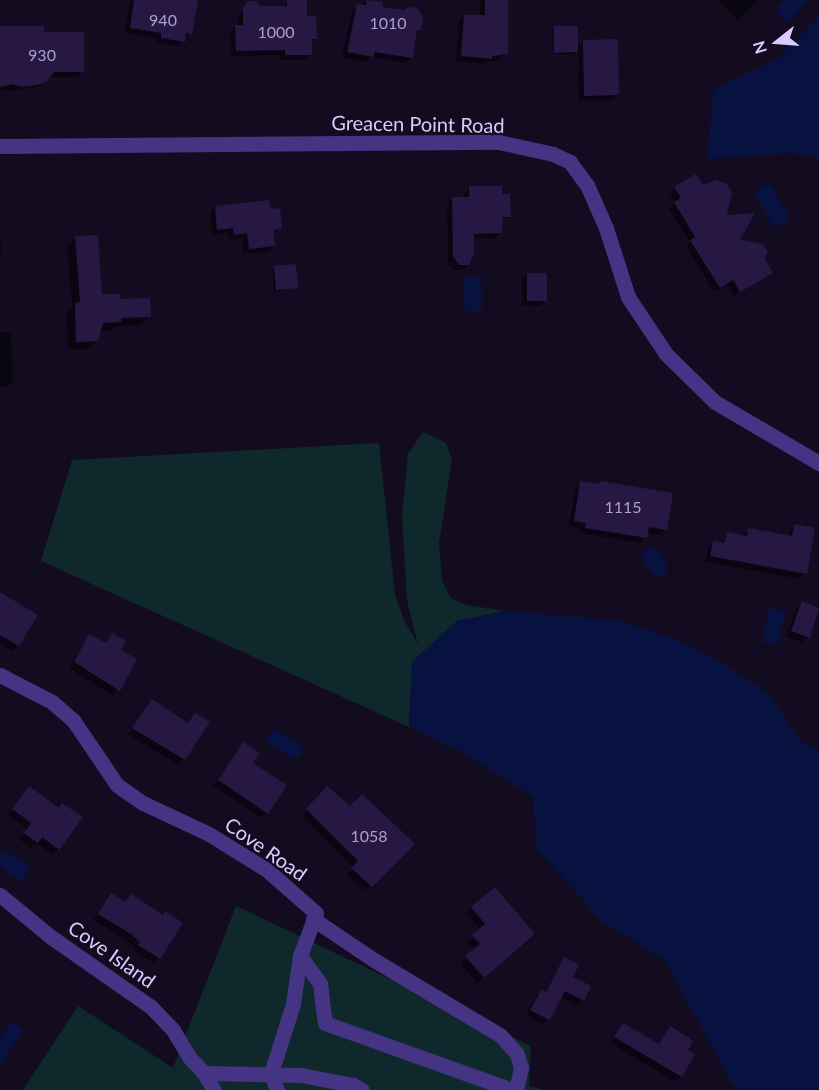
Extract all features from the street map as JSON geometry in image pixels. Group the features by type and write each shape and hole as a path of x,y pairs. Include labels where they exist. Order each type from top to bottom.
{"street":[{"name":"Greacen Point Road","path":"0,146 499,142 553,154 570,162 587,185 606,228 628,297 666,354 716,402 819,463"},
{"name":"Cove Road","path":"0,675 52,702 73,720 117,785 143,803 209,834 267,870 316,913 313,919"},
{"name":"Cove Island","path":"0,895 51,937 151,1007 173,1029 189,1058 204,1073"},
{"path":"277,1090 271,1073 293,1004 300,956 313,919 374,960 500,1035 517,1054 521,1068 514,1090 325,1023 320,984 300,956"},
{"path":"204,1073 301,1075 353,1085 362,1090"},
{"path":"204,1073 214,1090"}],"green space":[{"path":"423,432 446,443 452,460 439,543 442,581 451,598 466,605 506,611 457,621 412,662 409,727 41,561 72,460 379,443 395,595 405,622 418,644 407,600 402,517 408,454"},
{"path":"236,906 531,1046 529,1086 545,1090 23,1090 78,1006 173,1068"}],"shaded area":[{"path":"784,0 808,0 788,22 775,10"},
{"path":"819,17 819,157 791,153 707,159 714,89 779,58"},
{"path":"766,184 772,187 788,215 787,222 778,227 772,224 756,195 757,190"},
{"path":"464,277 481,277 482,311 465,312"},
{"path":"648,548 659,552 665,560 667,571 663,576 657,576 644,562 641,553"},
{"path":"769,608 785,611 778,645 762,642"},
{"path":"506,611 615,620 668,636 715,659 768,693 800,741 819,749 819,1089 740,1090 732,1083 665,960 603,922 537,849 533,797 465,753 409,727 412,662 457,621"},
{"path":"276,729 302,746 302,752 294,760 267,742 268,737"},
{"path":"5,850 31,868 21,882 0,866 0,856"},
{"path":"11,1022 23,1031 0,1065 0,1038"}],"building":[{"path":"134,0 198,0 192,34 186,33 185,42 161,38 161,33 130,28"},
{"path":"287,0 307,0 307,16 316,16 317,39 312,39 312,55 285,55 285,50 236,51 235,25 243,25 243,9 248,1 256,1 261,6 287,6"},
{"path":"367,0 383,2 382,7 405,10 408,7 417,8 423,17 421,30 417,30 413,58 374,52 374,57 347,52 357,4 366,5"},
{"path":"485,0 508,0 508,54 492,56 492,59 461,56 464,15 485,15"},
{"path":"0,26 44,26 44,32 84,32 84,72 54,72 46,82 38,85 21,87 13,84 0,87"},
{"path":"554,26 578,26 578,52 554,53"},
{"path":"618,39 619,95 584,96 583,40"},
{"path":"696,174 703,185 716,180 727,184 732,192 727,215 755,213 740,240 763,244 768,252 765,259 773,273 740,292 733,280 720,288 690,240 695,237 674,202 681,198 674,187"},
{"path":"469,186 502,186 502,194 510,194 511,217 503,217 502,233 474,234 474,253 469,265 459,265 453,256 452,197 469,197"},
{"path":"269,200 270,209 280,208 282,229 274,230 275,246 249,249 247,233 234,235 233,228 217,230 215,206"},
{"path":"98,235 102,294 120,294 120,299 150,298 151,317 121,318 121,322 103,323 98,341 76,342 75,303 80,302 75,236"},
{"path":"296,264 298,288 276,290 274,266"},
{"path":"527,273 547,273 547,301 527,301"},
{"path":"580,481 600,484 600,481 673,493 667,530 649,527 647,538 585,528 586,523 574,521"},
{"path":"794,524 815,528 807,574 710,556 713,541 724,543 727,532 747,536 748,528 792,536"},
{"path":"0,592 38,615 19,646 0,635"},
{"path":"802,601 819,608 810,638 791,631"},
{"path":"112,633 126,641 121,650 137,659 120,691 74,662 89,634 106,643"},
{"path":"152,699 188,723 195,713 210,722 185,760 132,728"},
{"path":"243,742 260,753 253,763 287,785 268,814 218,780"},
{"path":"29,786 59,808 62,803 83,817 59,850 42,837 38,843 24,833 31,823 12,809"},
{"path":"327,786 350,806 362,794 415,844 372,887 351,868 358,861 306,809"},
{"path":"495,887 535,934 484,978 465,956 480,944 472,935 485,924 471,907"},
{"path":"111,893 125,902 131,894 163,915 165,911 183,923 160,959 138,945 140,942 131,934 98,914"},
{"path":"564,957 579,965 573,977 591,986 584,1001 565,991 550,1020 530,1010 541,990 546,992"},
{"path":"623,1023 659,1044 670,1026 689,1038 693,1042 688,1050 695,1054 682,1077 614,1037"}]}
